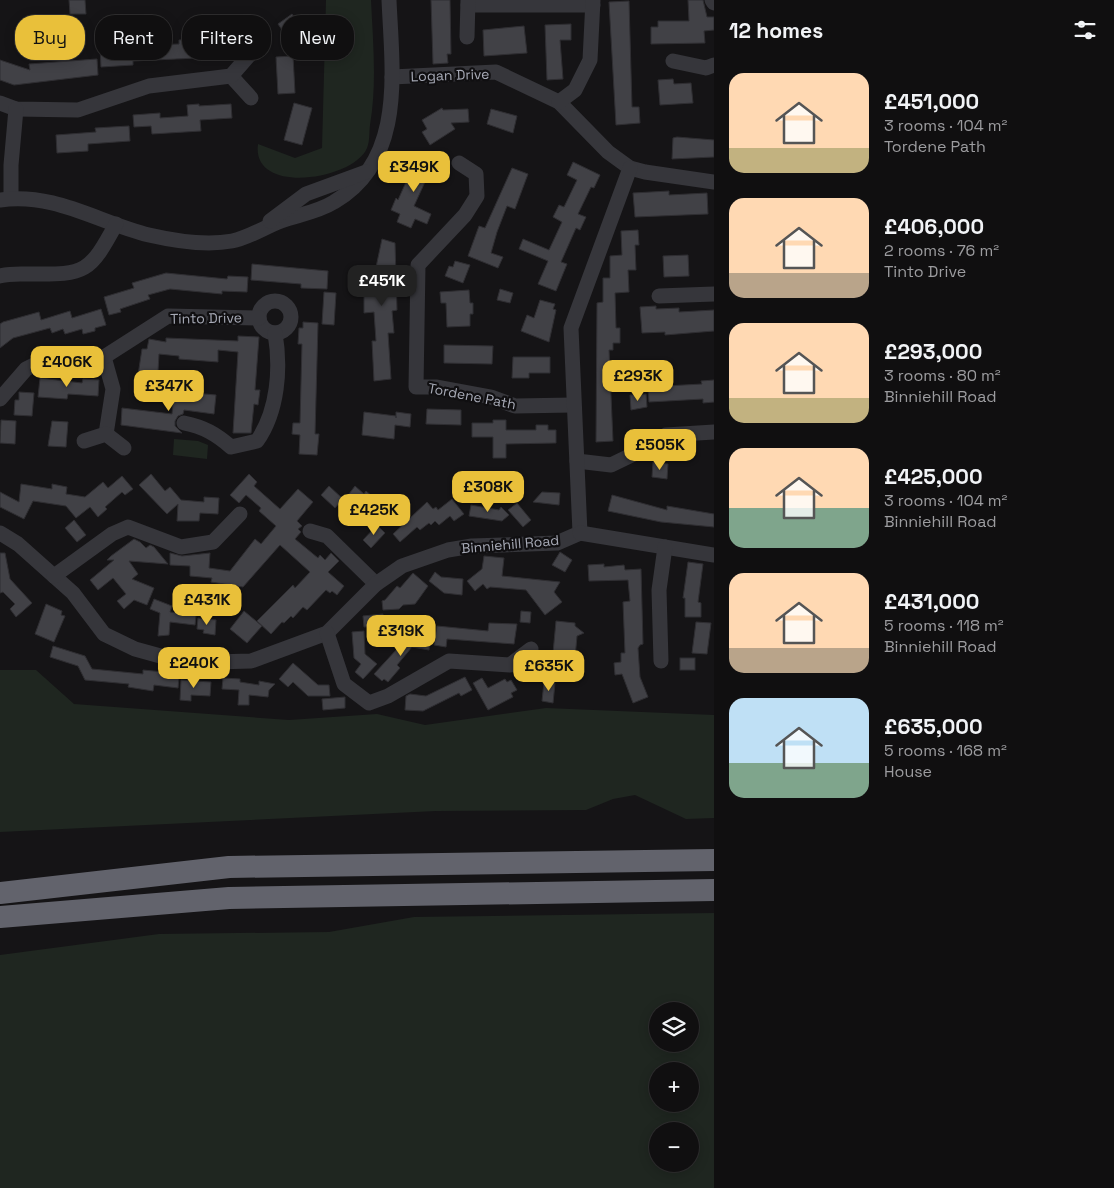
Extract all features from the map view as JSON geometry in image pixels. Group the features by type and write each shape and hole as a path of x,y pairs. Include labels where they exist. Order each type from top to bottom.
{"highway":[{"path":"0,893 229,867 714,860"},
{"path":"0,917 229,898 714,890"}],"street":[{"path":"16,109 6,199 78,208 148,235 182,241 211,243 233,241 261,229 285,208 306,194 366,172 380,150 387,134 392,98 389,0"},
{"path":"468,37 468,2 593,3 590,60 574,90 559,102"},
{"path":"0,103 16,109 78,110 149,86 231,76 245,60"},
{"path":"673,61 706,68 714,65"},
{"name":"Logan Drive","path":"392,77 496,72 559,102 608,152 630,168 714,182"},
{"path":"231,76 251,98"},
{"name":"Tordene Path","path":"459,162 476,174 477,196 465,215 418,265 416,386 491,397 514,406 573,405"},
{"path":"630,168 572,328 573,405 580,533 714,555"},
{"path":"0,276 5,274 64,275 88,267 100,252 116,224"},
{"path":"659,296 714,294"},
{"name":"Tinto Drive","path":"277,301 283,303 291,314 291,321 288,327 275,333 264,329 259,318 264,305 277,301"},
{"name":"Tinto Drive","path":"104,357 168,316 259,318"},
{"path":"184,423 202,426 217,434 231,447 257,441 266,428 273,405 278,348 275,333"},
{"path":"0,399 26,370 48,358 104,357 113,389 106,434"},
{"path":"577,461 611,465 646,448 666,435 714,432"},
{"path":"84,441 106,434"},
{"path":"106,434 124,448"},
{"path":"54,576 112,534 128,527 181,548 213,542 240,514"},
{"path":"310,530 327,536 376,584"},
{"name":"Binniehill Road","path":"0,533 18,544 73,593 104,634 135,649 164,657 214,662 251,662 328,633 376,584 402,566 448,550 472,546 557,543 580,533"},
{"path":"661,661 659,590 665,547"},
{"path":"328,633 344,684 369,703 388,696 449,661 510,665 531,649"}],"shaded area":[{"path":"326,0 371,0 374,79 368,145 358,159 344,168 325,175 305,178 286,177 270,171 260,160 258,144 295,158 322,148 324,60 354,60 354,15 326,15"},
{"path":"174,439 198,441 208,445 207,459 173,455"},
{"path":"0,670 36,670 74,704 289,720 377,714 425,725 546,708 714,715 714,818 686,819 635,795 613,799 586,810 436,811 0,832"},
{"path":"714,913 714,1188 0,1188 0,955 159,934 329,932 414,917"}],"building":[{"path":"69,0 85,0 86,14 70,14"},
{"path":"431,0 450,0 451,54 447,54 448,63 433,64"},
{"path":"688,0 703,0 707,17 714,17 714,30 704,31 705,43 651,44 651,27 658,27 658,21 689,21"},
{"path":"629,1 632,107 639,107 640,123 616,125 609,2"},
{"path":"571,24 571,40 560,40 563,79 547,80 545,25"},
{"path":"524,26 527,53 484,56 483,30"},
{"path":"179,40 182,40 182,59 172,59 172,44 179,44"},
{"path":"276,57 281,57 281,60 293,60 295,93 278,94"},
{"path":"0,60 30,70 29,64 97,60 98,75 14,85 0,80"},
{"path":"101,60 154,60 133,61 133,65 101,67"},
{"path":"673,79 674,84 691,83 693,103 660,105 658,80"},
{"path":"294,103 312,108 302,145 284,140"},
{"path":"199,104 199,106 231,104 232,118 200,120 201,131 152,134 151,126 134,127 133,115 160,113 160,118 188,116 187,105"},
{"path":"442,108 443,110 468,109 469,122 451,123 455,129 430,145 422,132 427,129 422,120"},
{"path":"491,109 517,116 513,133 487,124"},
{"path":"129,126 130,141 88,144 88,151 57,153 56,135 96,132 95,128"},
{"path":"673,138 714,140 714,157 672,159"},
{"path":"419,153 435,160 414,206 431,214 427,224 415,219 411,228 397,222 400,214 391,210 396,198 398,200"},
{"path":"573,162 600,175 594,188 591,187 578,214 586,217 580,230 576,228 561,262 567,264 556,291 538,284 548,261 519,249 523,239 549,250 562,222 553,217 559,205 564,207 577,180 567,175"},
{"path":"512,168 528,174 515,209 507,206 497,232 491,253 503,257 498,268 468,256 479,226 485,228"},
{"path":"669,191 669,195 707,193 708,214 635,217 633,193"},
{"path":"638,230 639,245 635,245 636,270 628,270 629,292 615,293 616,328 620,328 620,343 613,343 613,350 609,350 613,441 596,442 597,303 603,302 603,278 610,278 610,256 622,255 621,231"},
{"path":"382,239 395,243 397,310 392,311 394,333 388,333 391,379 374,381 372,341 376,341 374,312 364,313 364,272 375,272"},
{"path":"688,255 689,276 664,277 663,256"},
{"path":"455,261 470,265 463,283 445,276 449,266 453,267"},
{"path":"252,264 328,271 327,289 301,288 301,284 251,280"},
{"path":"166,273 227,279 228,276 248,277 247,292 222,291 222,294 170,289 148,295 150,299 120,309 121,312 109,315 104,297 134,288 132,283"},
{"path":"500,289 513,293 510,303 497,300"},
{"path":"469,290 470,303 473,303 473,314 470,314 470,326 447,327 446,303 441,303 440,292"},
{"path":"324,292 336,293 334,325 322,324"},
{"path":"540,300 555,304 553,309 556,310 549,342 521,331 527,315 534,318"},
{"path":"656,306 656,309 679,308 679,312 714,310 714,331 665,335 665,332 642,333 640,307"},
{"path":"101,309 106,325 95,328 95,331 83,334 82,329 65,334 63,329 52,333 50,328 13,338 0,348 0,324 3,322 39,312 41,320 70,311 72,318"},
{"path":"303,322 318,323 315,434 319,434 317,455 299,454 300,435 292,434 293,423 300,423 302,344 298,344 299,328 303,328"},
{"path":"238,336 259,337 255,390 260,390 258,405 254,404 251,433 233,433 238,352 218,350 218,362 179,359 179,356 159,354 157,388 136,388 142,349 147,349 149,339 166,342 166,338 238,341"},
{"path":"444,345 493,346 492,364 444,363"},
{"path":"513,357 550,357 550,373 529,373 529,378 512,378"},
{"path":"40,378 82,383 83,379 99,380 98,396 68,394 67,399 38,397"},
{"path":"714,380 714,402 703,403 703,399 649,402 648,387 702,384 701,381"},
{"path":"19,392 34,393 32,416 14,415 15,400 19,400"},
{"path":"183,392 216,395 214,414 184,410 183,414 178,416 175,421 175,426 182,433 121,425 122,408 172,414 174,394 183,395"},
{"path":"646,394 647,407 631,410 630,395"},
{"path":"427,409 461,410 461,425 426,424"},
{"path":"364,412 396,416 396,412 411,414 410,427 395,425 394,439 362,435"},
{"path":"1,420 16,421 15,444 0,443"},
{"path":"493,420 506,420 506,430 536,430 536,425 548,425 548,430 556,430 556,443 506,444 506,458 493,458 493,437 472,437 472,423 493,423"},
{"path":"52,421 68,422 66,447 48,446"},
{"path":"669,444 679,444 678,460 663,459 664,448"},
{"path":"653,462 668,464 667,479 652,477"},
{"path":"151,474 165,491 170,487 181,500 204,502 204,497 219,498 218,514 200,513 199,521 177,521 178,504 167,514 139,485"},
{"path":"249,474 257,482 254,486 280,509 298,489 313,502 297,521 302,526 298,529 301,532 295,539 318,558 320,555 325,560 331,553 339,561 328,572 344,586 337,595 332,591 330,593 326,590 307,610 303,607 293,618 291,616 284,623 282,622 271,634 257,621 293,585 295,588 310,572 280,545 243,587 211,582 212,578 190,576 190,566 170,565 170,553 182,556 210,553 209,568 230,571 255,539 261,544 276,526 259,511 261,508 246,495 239,503 230,495"},
{"path":"122,476 133,489 125,495 122,492 105,507 107,509 98,517 90,507 76,518 66,506 33,501 24,519 0,507 0,492 19,502 21,484 52,489 52,484 67,487 66,494 85,497 103,482 108,488"},
{"path":"329,486 343,499 335,508 321,495"},
{"path":"355,486 364,494 366,491 388,510 381,518 349,494"},
{"path":"542,492 560,493 559,505 533,502"},
{"path":"612,495 667,510 667,506 714,514 714,527 661,522 608,511"},
{"path":"452,499 464,514 454,521 450,516 439,525 435,521 420,530 417,527 400,542 393,534 427,502 433,509 436,507 438,510"},
{"path":"517,503 531,520 523,527 508,510"},
{"path":"471,505 499,510 501,507 509,515 502,521 469,516"},
{"path":"74,520 86,535 77,542 65,528"},
{"path":"377,525 385,533 371,548 363,540"},
{"path":"134,539 146,548 150,545 154,547 168,564 129,561 138,574 132,579 154,588 147,605 134,600 124,609 117,601 126,594 113,578 98,590 90,580 114,560 107,560 111,556"},
{"path":"560,552 572,560 565,572 552,565"},
{"path":"0,553 5,553 10,579 32,603 16,617 10,609 15,604 3,592 0,593"},
{"path":"484,556 504,558 502,576 560,582 554,592 562,602 545,615 526,590 490,587 487,589 483,584 475,591 467,581 482,569"},
{"path":"688,562 703,564 698,602 701,603 701,617 685,617 685,598 683,598"},
{"path":"604,564 604,567 624,565 625,570 641,569 643,644 638,648 640,677 648,697 633,703 622,674 615,675 614,663 621,662 621,653 625,653 623,602 630,601 628,580 589,581 588,565"},
{"path":"435,572 441,577 463,579 462,595 444,593 429,581"},
{"path":"413,573 428,586 415,604 403,605 399,609 383,610 382,601 397,586 400,588"},
{"path":"154,599 172,606 170,612 196,615 195,625 170,622 169,635 158,636 160,613 150,609"},
{"path":"46,604 62,611 61,615 65,616 54,642 35,634"},
{"path":"244,611 262,626 247,643 230,629"},
{"path":"521,611 531,612 530,623 520,622"},
{"path":"383,614 383,626 364,627 363,616"},
{"path":"198,618 216,620 215,635 203,633 204,630 197,629"},
{"path":"556,621 575,623 575,626 584,633 577,636 575,658 567,657 567,661 563,661 561,678 547,676 548,664 552,664"},
{"path":"696,622 711,623 707,654 692,653"},
{"path":"489,623 517,624 514,644 447,639 446,647 434,645 437,626 488,631"},
{"path":"364,631 365,654 377,664 363,679 355,672 361,664 354,658 352,632"},
{"path":"409,636 430,639 429,650 412,647 397,665 400,668 388,682 384,679 382,681 374,674"},
{"path":"53,646 85,656 92,669 143,674 143,670 173,673 173,676 179,677 178,688 154,685 153,691 128,687 129,684 85,680 78,666 50,657"},
{"path":"680,658 695,658 695,670 680,670"},
{"path":"293,663 318,685 329,685 330,696 308,696 293,682 288,687 279,679"},
{"path":"465,677 472,690 461,696 459,693 423,711 405,710 406,696 410,694 426,696"},
{"path":"223,678 240,679 240,682 259,685 259,681 275,684 269,690 268,697 249,695 249,705 238,705 239,690 222,689"},
{"path":"482,678 488,688 505,679 507,682 511,680 517,690 511,693 513,697 488,710 473,683"},
{"path":"181,680 211,682 210,696 191,695 191,701 180,700"},
{"path":"544,682 555,683 553,703 542,701"},
{"path":"345,697 345,708 323,710 322,699"}]}
